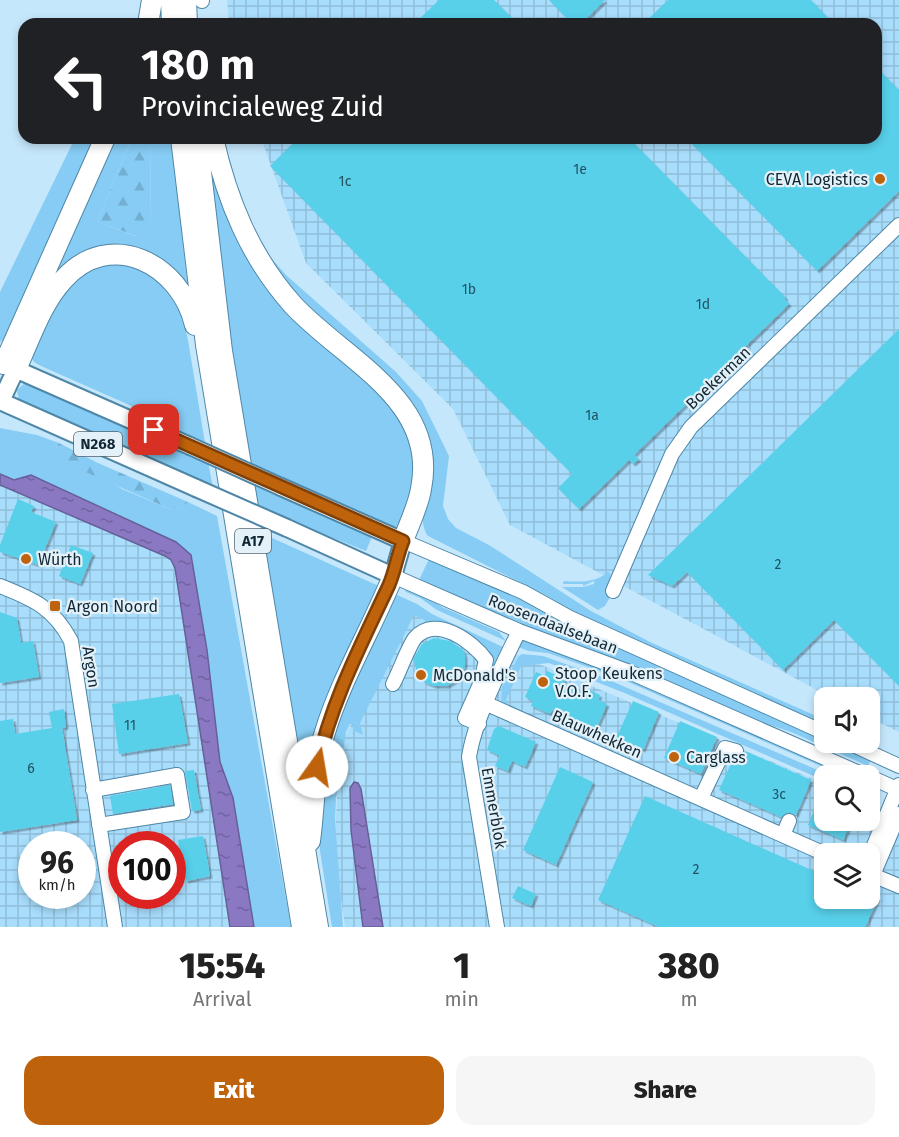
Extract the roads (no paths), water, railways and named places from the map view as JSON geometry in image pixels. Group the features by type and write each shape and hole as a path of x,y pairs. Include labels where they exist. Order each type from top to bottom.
{"highway":[{"path":"149,18 152,0"},
{"path":"171,0 181,18"},
{"path":"187,18 197,0"},
{"path":"5,367 102,144"},
{"name":"A17","path":"183,144 206,345 302,927"},
{"name":"A17","path":"198,144 222,351 318,927"},
{"path":"214,144 221,174 235,212 247,240 269,276 293,305 326,337 388,389 412,420 422,450 424,469 421,491 403,541"},
{"name":"A17","path":"5,367 63,279 78,266 95,257 110,255 139,258 152,264 177,285 187,301 196,332 206,345"},
{"name":"A17","path":"307,861 317,767 325,733 342,686 393,576"}],"main road":[{"path":"0,402 5,367"},
{"name":"N268","path":"5,367 403,541"},
{"name":"N268","path":"0,402 393,576"},
{"path":"393,576 403,541"}],"street":[{"name":"Boekerman","path":"613,591 672,454 681,440 699,419 899,225"},
{"name":"Roosendaalsebaan","path":"403,541 523,592 570,618 814,728"},
{"name":"Roosendaalsebaan","path":"393,576 519,631 627,671 843,765"},
{"name":"Argon","path":"0,586 25,596 51,612 63,625 71,641 115,927"},
{"path":"393,684 415,638 426,630 434,629 442,629 457,635 473,645 486,660 481,682 465,718 479,724"},
{"name":"Emmerblok","path":"497,927 469,765 471,745 519,631"},
{"name":"Blauwhekken","path":"487,704 814,849"},
{"path":"701,798 725,748 736,751"},
{"path":"871,753 899,766"},
{"path":"93,790 177,775 182,803 183,812 99,825"},
{"name":"Roosendaalsebaan","path":"880,781 898,788"},
{"path":"875,843 898,788"},
{"path":"880,856 899,814"},
{"path":"783,835 789,820"},
{"path":"880,878 899,886"}],"water":[{"path":"0,474 14,480 31,475 176,542 191,555 207,650 220,762 233,798 254,927 230,927 175,568 171,560 0,485"},
{"path":"354,782 358,783 361,789 383,927 363,927 351,830 350,788"}],"place":[{"name":"CEVA Logistics","path":"880,179"},
{"name":"Würth","path":"26,559"},
{"name":"Argon Noord","path":"55,606"},
{"name":"McDonald's","path":"421,675"},
{"name":"Stoop Keukens V.O.F.","path":"543,682"},
{"name":"Carglass","path":"674,757"}]}
